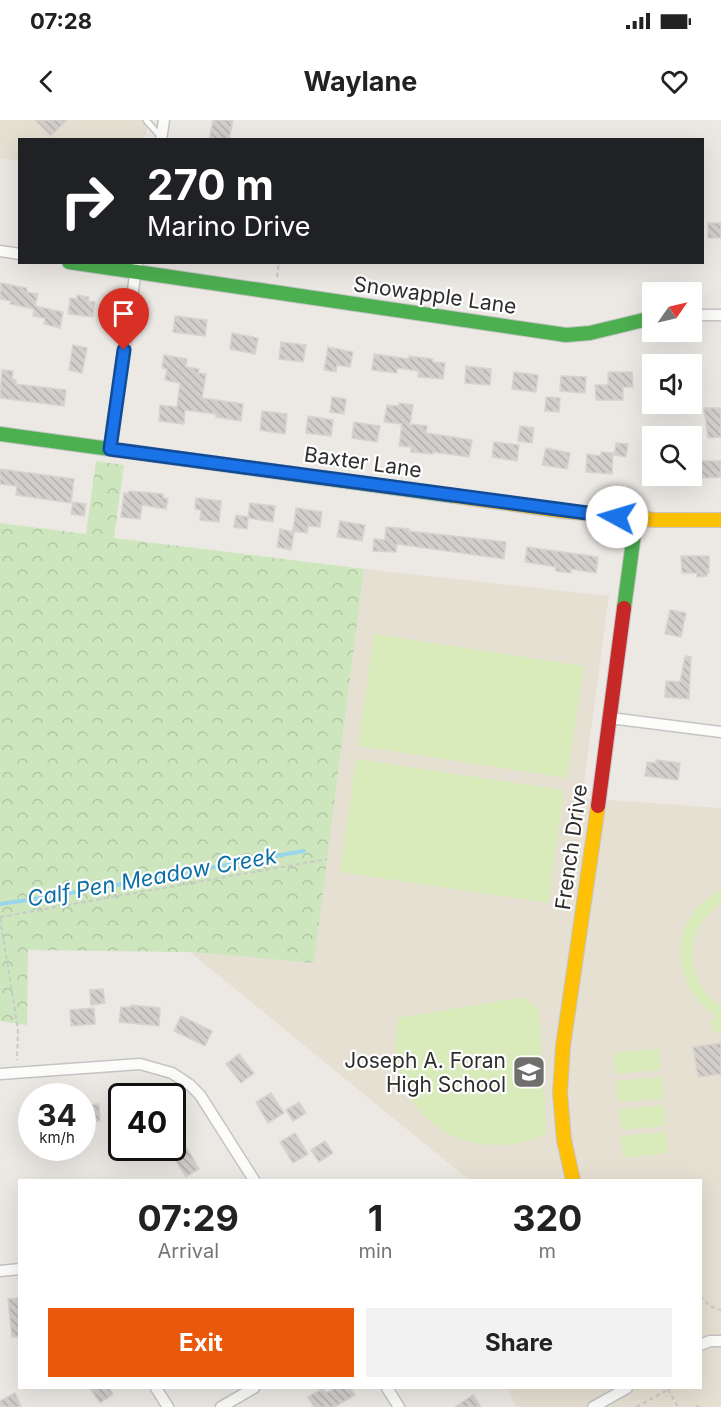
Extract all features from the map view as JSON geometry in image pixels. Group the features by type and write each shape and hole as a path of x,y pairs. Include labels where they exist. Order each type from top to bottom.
{"street":[{"path":"161,138 164,120"},
{"path":"0,251 18,254"},
{"name":"Snowapple Lane","path":"91,264 136,268 566,335 590,333 642,320"},
{"path":"110,449 136,268"},
{"path":"702,315 721,315"},
{"name":"Baxter Lane","path":"0,434 550,509 636,519 721,520"},
{"name":"French Drive","path":"573,1179 564,1140 561,1105 563,1046 636,519"},
{"path":"610,718 721,732"},
{"path":"0,1074 140,1064 172,1072 200,1095 253,1179"},
{"path":"0,1271 18,1269"},
{"path":"702,1344 710,1341 721,1341"},
{"path":"157,1389 168,1407"},
{"path":"221,1407 252,1389"},
{"path":"388,1389 399,1407"},
{"path":"593,1407 625,1389"}],"lane":[{"path":"146,120 161,138"}],"path":[{"path":"277,280 279,264"},
{"path":"17,1072 18,1029 0,918 327,859"},
{"path":"702,1298 710,1306 721,1310"},
{"path":"636,1407 667,1389"},
{"path":"669,1389 678,1407"}],"shaded area":[{"path":"0,120 149,120 145,138 18,138 18,161 0,158"},
{"name":"Joseph A. Foran High School","path":"364,569 609,596 582,798 721,808 721,1407 516,1407 507,1389 702,1389 702,1179 468,1179 190,952 314,963"}],"green space":[{"path":"96,461 124,465 114,538 364,569 314,963 190,952 28,950 27,1025 0,1021 0,523 86,534"},
{"path":"374,634 584,666 567,778 358,746"},
{"path":"356,759 564,790 548,903 340,872"},
{"path":"721,889 721,903 700,927 694,940 692,954 694,969 700,982 721,1006 721,1031 712,1032 711,1020 718,1018 702,1004 690,988 683,971 680,952 683,934 690,917 703,902"},
{"path":"524,997 539,1009 547,1134 523,1142 499,1145 476,1143 454,1136 434,1125 417,1109 405,1088 396,1058 398,1018"},
{"path":"659,1049 661,1070 616,1074 613,1053"},
{"path":"662,1077 664,1099 618,1102 616,1081"},
{"path":"664,1105 666,1126 621,1130 619,1109"},
{"path":"666,1132 668,1153 623,1158 621,1136"}],"building":[{"path":"35,120 67,120 51,136"},
{"path":"213,120 233,120 229,138 209,138"},
{"path":"708,223 721,223 721,238 708,238"},
{"path":"1,283 27,288 27,292 38,294 35,306 63,312 60,328 44,324 45,318 33,316 34,309 10,304 11,301 0,299"},
{"path":"77,295 89,297 88,301 95,302 93,317 68,314 70,298 77,299"},
{"path":"175,316 207,320 205,336 173,332"},
{"path":"232,333 258,338 255,354 230,349"},
{"path":"281,342 306,345 303,362 279,359"},
{"path":"73,345 87,348 82,373 69,370"},
{"path":"328,347 353,352 350,367 337,365 336,372 324,370"},
{"path":"374,354 409,359 409,356 433,359 433,362 445,363 443,379 418,377 419,371 397,368 397,373 372,370"},
{"path":"164,355 187,359 186,367 199,369 198,373 206,374 202,398 243,404 241,421 216,417 216,414 185,410 184,424 159,421 160,405 177,407 180,383 165,380 167,369 162,368"},
{"path":"466,366 491,369 490,385 465,383"},
{"path":"2,370 13,371 12,379 16,380 16,384 66,390 64,406 0,398"},
{"path":"514,372 538,375 536,392 512,389"},
{"path":"608,372 632,372 633,387 623,387 623,400 596,400 595,385 608,385"},
{"path":"561,376 586,377 585,393 560,391"},
{"path":"332,397 346,399 344,414 330,412"},
{"path":"546,397 560,398 559,412 545,411"},
{"path":"399,403 413,405 410,424 427,426 426,433 472,440 469,457 433,452 433,454 411,452 411,447 399,446 402,424 384,422 387,405 399,406"},
{"path":"704,408 721,408 721,437 708,438"},
{"path":"262,411 287,414 285,434 260,430"},
{"path":"308,416 333,420 331,436 306,433"},
{"path":"354,422 380,426 377,442 352,438"},
{"path":"520,426 534,428 532,443 518,441"},
{"path":"494,442 519,445 517,461 492,457"},
{"path":"616,443 628,444 626,457 614,455"},
{"path":"546,448 570,453 567,469 542,465"},
{"path":"601,452 613,453 612,474 586,472 587,454 601,456"},
{"path":"702,461 721,461 721,477 702,478"},
{"path":"0,469 74,479 71,503 16,495 17,486 0,484"},
{"path":"129,491 163,494 163,498 168,498 166,509 142,505 140,519 121,517 124,493 128,494"},
{"path":"196,498 221,501 219,522 200,520 201,510 195,509"},
{"path":"73,502 86,504 84,516 71,514"},
{"path":"250,503 275,506 273,522 248,518 247,529 234,527 236,515 248,517"},
{"path":"296,508 322,512 320,527 308,526 307,533 293,531"},
{"path":"340,521 365,525 362,541 337,537"},
{"path":"386,527 506,542 504,559 397,544 396,552 373,551 374,539 385,540"},
{"path":"280,529 294,532 291,550 277,547"},
{"path":"527,547 598,557 596,573 571,569 571,573 556,571 556,567 525,562"},
{"path":"681,556 709,556 707,576 697,577 697,573 682,573"},
{"path":"670,610 686,613 681,637 665,634"},
{"path":"685,656 691,657 689,699 665,697 666,681 680,682"},
{"path":"656,760 680,763 678,780 645,776 647,762 656,763"},
{"path":"103,989 105,1003 91,1005 90,990"},
{"path":"131,1005 160,1008 159,1026 119,1022 121,1007 131,1007"},
{"path":"94,1008 95,1024 71,1026 70,1010"},
{"path":"181,1016 212,1031 205,1046 174,1031"},
{"path":"721,1043 721,1074 698,1077 693,1047"},
{"path":"239,1054 254,1073 241,1083 226,1064"},
{"path":"271,1093 284,1113 268,1123 256,1102"},
{"path":"299,1102 306,1113 293,1121 286,1110"},
{"path":"96,1104 99,1104 100,1121 96,1121"},
{"path":"295,1133 308,1154 293,1163 280,1142"},
{"path":"325,1141 333,1153 319,1162 311,1150"},
{"path":"186,1149 199,1169 186,1177 176,1161 186,1161"},
{"path":"18,1298 18,1337 12,1337 8,1299"},
{"path":"91,1389 110,1389 113,1394 100,1403"},
{"path":"321,1389 326,1393 333,1389 351,1389 355,1395 335,1407 314,1407 308,1397"},
{"path":"15,1393 21,1407 0,1407 0,1401"},
{"path":"473,1395 481,1407 455,1407"}],"waterway":[{"name":"Calf Pen Meadow Creek","path":"0,904 304,851"}],"traffic: fast":[{"path":"83,264 566,335 590,333 642,320"},
{"path":"0,434 454,496"},
{"path":"624,608 636,519"}],"traffic: slow":[{"path":"454,496 562,511 655,520 721,520"},
{"path":"573,1179 564,1140 560,1093 563,1046 598,806"}],"traffic: jam":[{"path":"598,806 624,608"}],"place":[{"name":"Joseph A. Foran High School","path":"529,1072"}],"route":[{"path":"124,350 110,449 617,517"}]}
